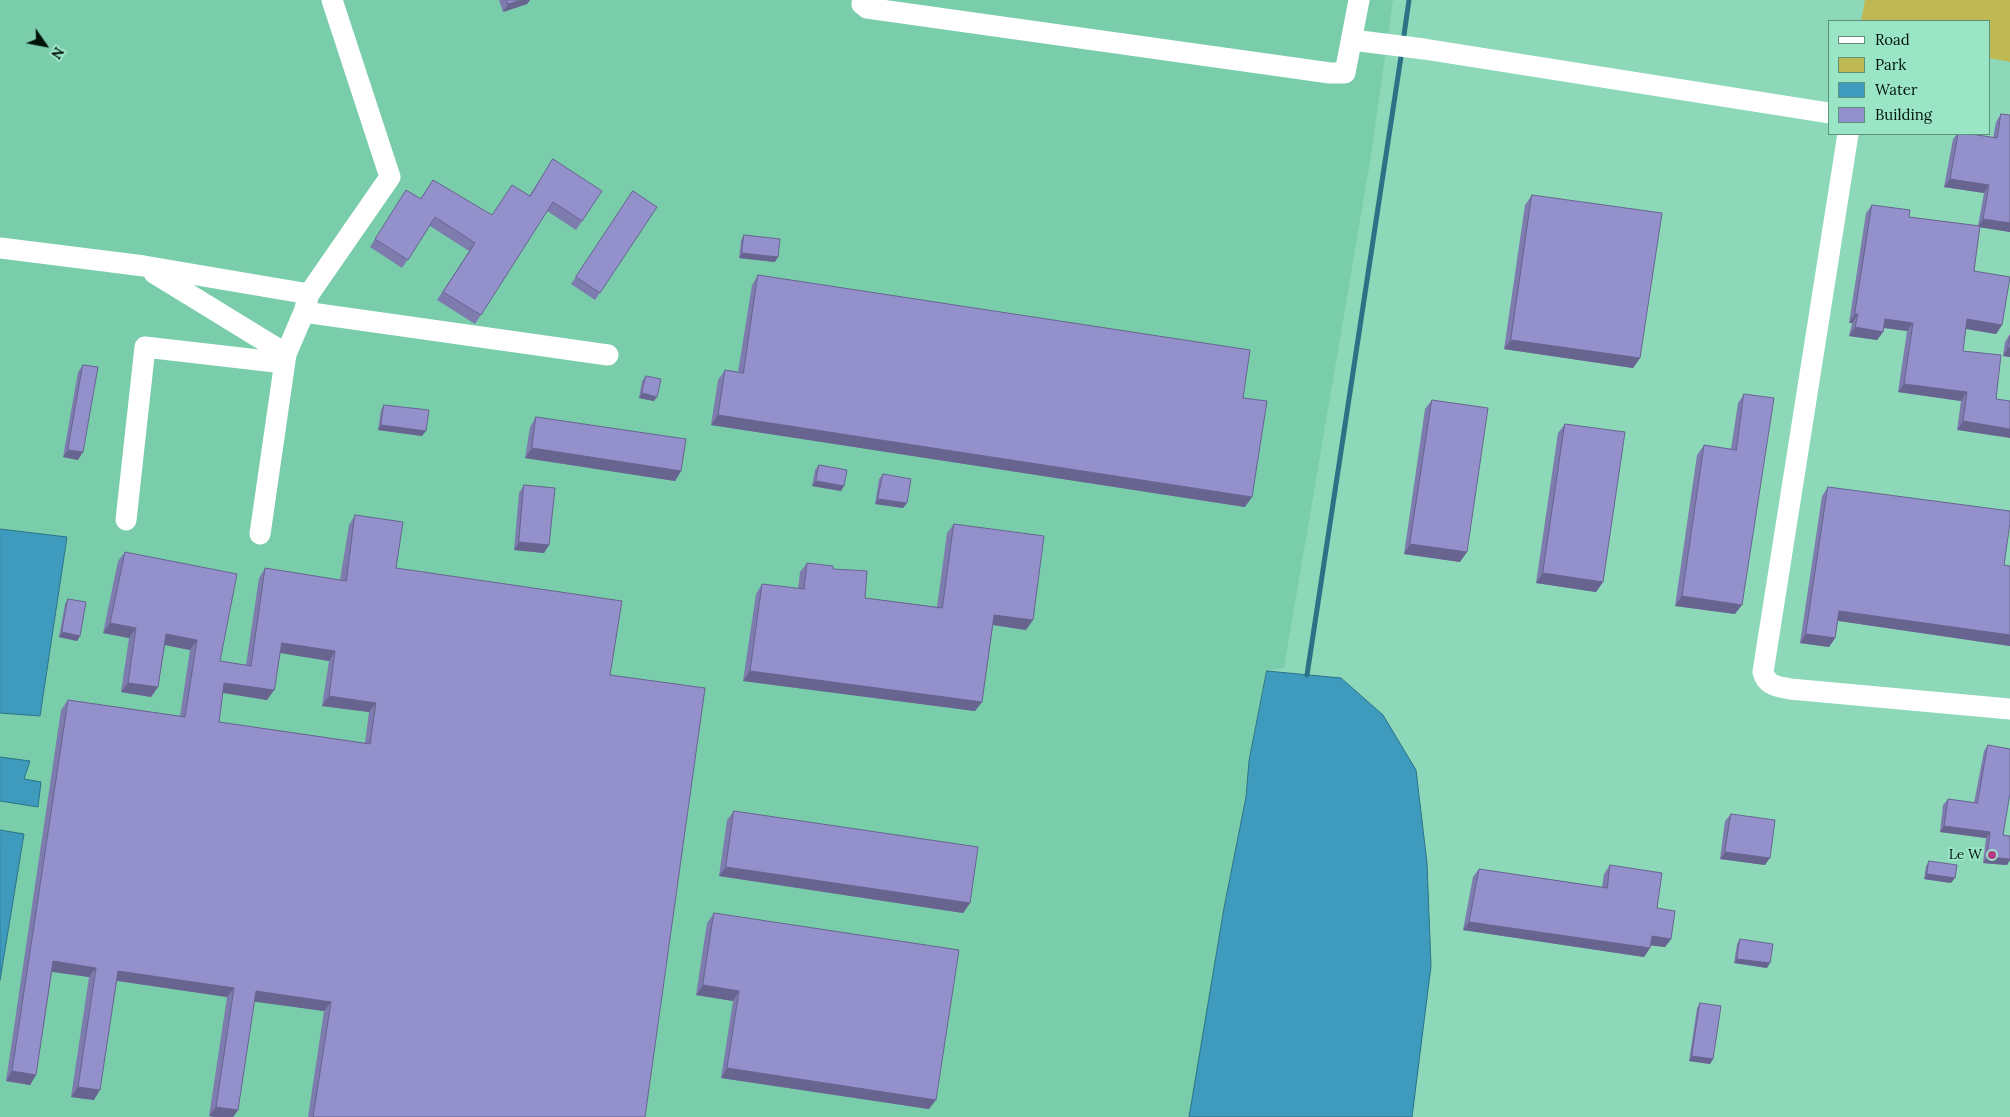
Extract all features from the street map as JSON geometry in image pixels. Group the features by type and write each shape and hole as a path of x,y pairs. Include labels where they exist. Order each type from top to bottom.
{"street":[{"path":"260,534 285,358 306,303 390,177 332,0"},
{"path":"863,0 862,4 868,8 1346,74 1359,41 1359,0"},
{"path":"1359,41 1424,49 1828,114"},
{"path":"1848,135 1763,672 1765,679 1770,684 1790,689 2010,709"},
{"path":"0,248 144,266 306,303 608,355"},
{"path":"144,266 285,358"},
{"path":"126,520 145,347 285,358"}],"shaded area":[{"path":"0,0 1393,0 1370,162 1284,668 1267,671 1249,761 1246,797 1224,908 1189,1117 0,1117 0,980 24,834 0,830 0,801 38,807 24,779 30,762 0,757 0,713 40,716 67,537 0,529"}],"green space":[{"path":"1865,0 2010,0 2010,62 1990,58 1990,20 1861,20"}],"water":[{"path":"0,529 67,537 40,716 0,713"},
{"path":"1267,671 1341,678 1383,715 1416,770 1427,863 1431,966 1412,1117 1189,1117 1224,908 1246,797 1249,761"},
{"path":"0,757 30,761 24,779 41,782 38,807 0,801"},
{"path":"0,830 24,834 0,980"}],"building":[{"path":"507,0 522,0 508,4"},
{"path":"2001,114 2010,115 2010,223 1983,219 1989,185 1950,179 1958,135 1978,135 1997,138"},
{"path":"553,159 602,191 582,221 553,202 481,315 443,292 475,243 435,217 408,260 375,239 406,190 421,199 433,180 492,215 512,185 530,196"},
{"path":"633,191 657,207 600,293 576,277"},
{"path":"1532,195 1662,213 1640,358 1511,340"},
{"path":"1872,205 1910,210 1909,217 1980,226 1974,271 2010,277 2002,325 1967,319 1963,351 2001,355 1996,399 2010,401 2010,429 1963,421 1967,392 1904,384 1913,323 1885,319 1883,332 1855,327 1858,314 1855,314"},
{"path":"744,235 780,239 778,257 742,253"},
{"path":"758,275 1250,350 1243,398 1267,401 1252,497 718,415 725,370 743,373"},
{"path":"83,365 98,367 83,452 68,450"},
{"path":"646,376 661,379 657,397 642,393"},
{"path":"1744,394 1774,398 1742,605 1682,596 1704,445 1736,450"},
{"path":"1432,400 1488,408 1467,552 1410,544"},
{"path":"384,405 429,410 426,431 381,425"},
{"path":"536,417 686,439 681,471 532,448"},
{"path":"1565,424 1625,432 1603,582 1543,573"},
{"path":"819,465 847,470 844,486 816,481"},
{"path":"883,474 911,479 907,503 878,499"},
{"path":"524,485 555,488 549,545 519,542"},
{"path":"1828,487 2010,511 2004,565 2010,566 2010,635 1839,611 1835,638 1806,634"},
{"path":"355,515 403,522 396,568 622,601 610,675 705,688 645,1117 313,1117 331,1002 256,991 238,1110 216,1107 234,988 118,971 100,1090 78,1087 96,968 53,961 36,1075 12,1071 68,700 185,717 197,640 166,634 158,687 128,683 136,628 110,623 125,552 237,574 220,661 251,666 265,568 346,581","holes":["282,643 335,651 329,696 376,703 370,744 219,722 224,683 274,690"]},
{"path":"954,524 1044,536 1033,620 994,615 982,702 750,671 762,584 804,589 807,563 833,566 833,569 867,571 865,598 942,608"},
{"path":"68,599 86,602 80,636 62,632"},
{"path":"1988,745 2010,749 2010,793 2003,835 2010,836 2010,859 1987,857 1990,832 1944,826 1948,799 1977,803"},
{"path":"734,811 978,847 970,903 726,867"},
{"path":"1731,814 1775,820 1770,858 1725,852"},
{"path":"1929,861 1957,865 1955,878 1927,874"},
{"path":"1610,865 1662,873 1657,908 1675,911 1671,939 1652,936 1650,948 1469,922 1479,869 1607,888"},
{"path":"714,913 959,950 936,1100 727,1068 739,991 703,985"},
{"path":"1740,939 1773,944 1770,963 1737,959"},
{"path":"1700,1003 1721,1006 1713,1059 1692,1056"}],"waterway":[{"path":"1403,42 1409,0"},
{"path":"1307,675 1402,50"}],"place":[{"name":"Le W","path":"1992,855"}]}
